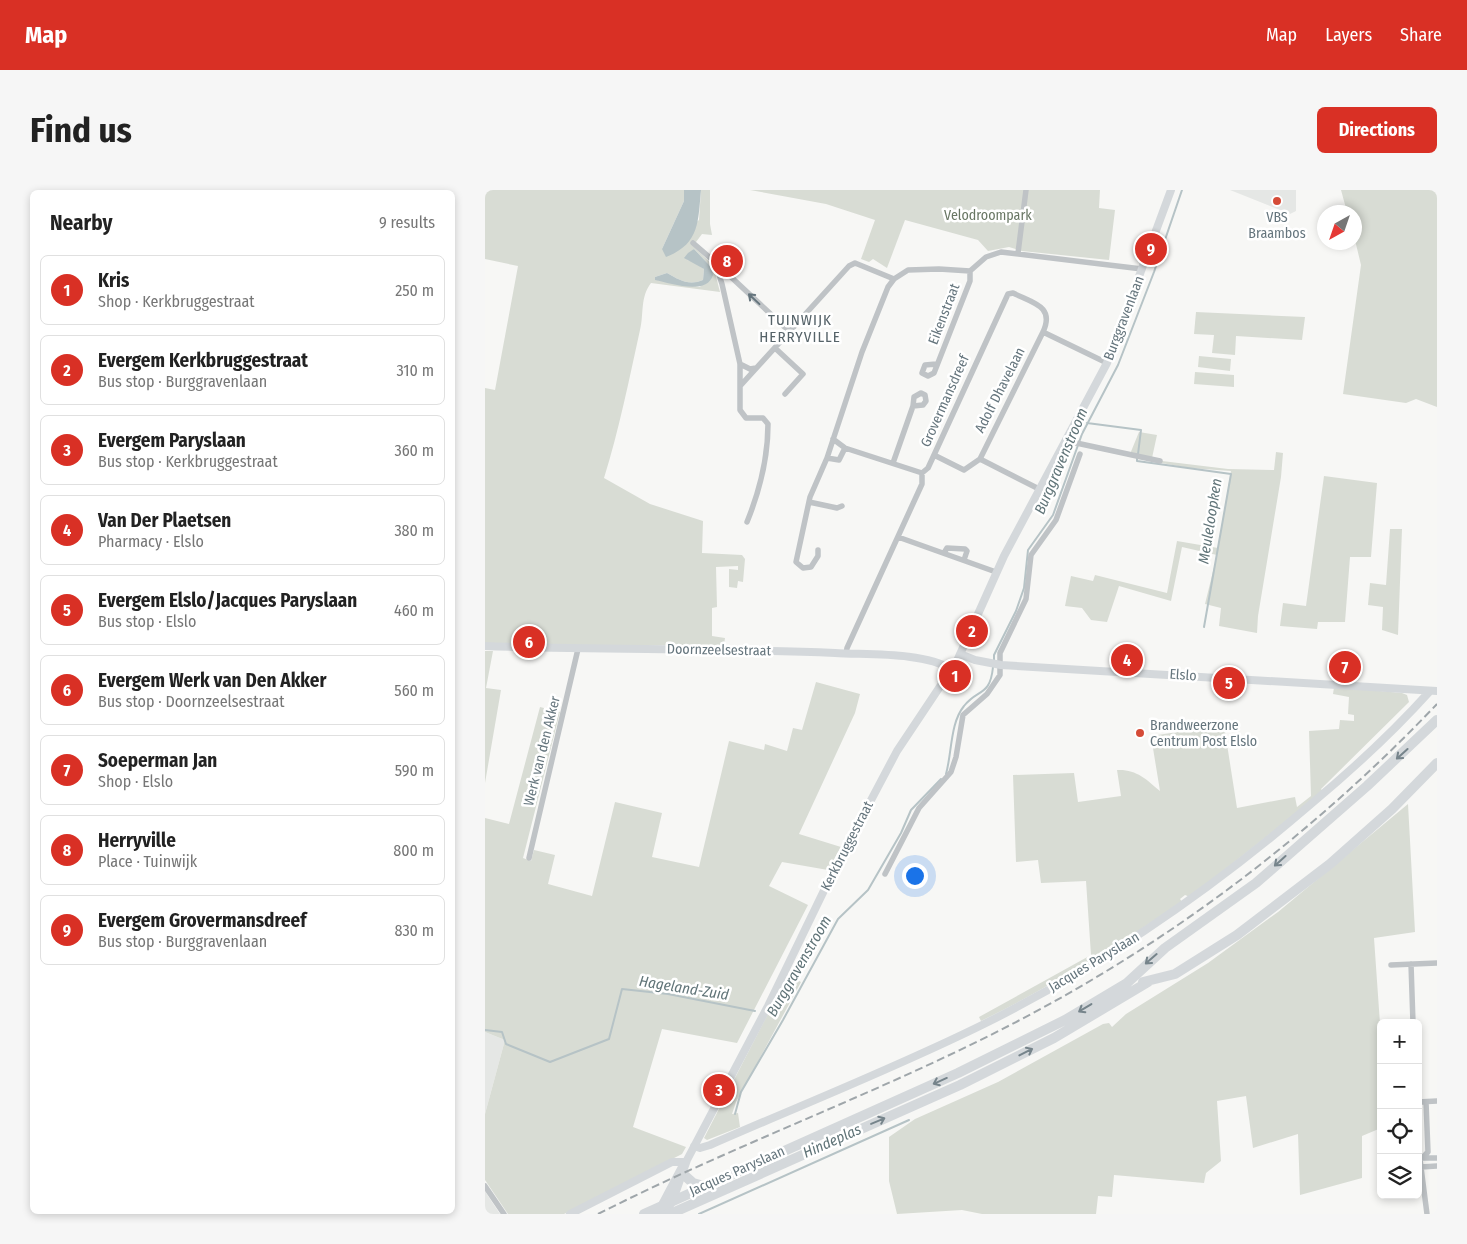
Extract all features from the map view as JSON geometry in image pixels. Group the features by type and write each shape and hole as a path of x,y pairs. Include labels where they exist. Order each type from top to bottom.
{"highway":[{"name":"Jacques Paryslaan","path":"644,1214 661,1211 673,1200 703,1186 966,1069 1065,1020 1127,983 1165,948 1256,883 1367,786 1437,720"},
{"name":"Jacques Paryslaan","path":"1127,983 1148,982 1175,974 1197,962 1286,898 1337,858 1392,808 1437,763"},
{"name":"Jacques Paryslaan","path":"670,1214 960,1085 1054,1038 1148,982"},
{"path":"683,1174 693,1183 703,1186"}],"main road":[{"name":"Burggravenlaan","path":"951,669 960,654 996,572 1107,363 1171,190"},
{"name":"Doornzeelsestraat","path":"485,646 578,649 702,649 847,654 930,660 951,669"},
{"name":"Elslo","path":"960,654 999,665 1434,691"},
{"name":"Kerkbruggestraat","path":"673,1200 686,1162 768,1006 833,872 886,771 951,669"},
{"name":"Jacques Paryslaan","path":"694,1146 700,1148 710,1145 902,1062 990,1021 1089,966 1185,904 1246,859 1341,778 1434,691"},
{"path":"570,1214 672,1162 686,1162"},
{"name":"Kerkbruggestraat","path":"661,1211 681,1166 686,1162"}],"street":[{"path":"1018,253 1026,190"},
{"path":"693,243 790,332"},
{"path":"818,550 818,556 811,567 803,568 796,562 809,502 827,458 878,308 894,279 908,270 970,271 992,254 1001,252 1142,269"},
{"path":"715,262 724,292 740,364 740,410 746,418 763,418 768,424 768,452 765,467 752,515 747,522"},
{"path":"741,385 849,266 855,263 894,279"},
{"name":"Eikenstraat","path":"936,364 969,281 970,271"},
{"name":"Grovermansdreef","path":"847,654 847,648 922,484 922,473 929,468 1007,294 1010,292 1027,300"},
{"name":"Adolf Dhavelaan","path":"980,459 1048,321 1047,313 1043,308 1027,300"},
{"path":"1043,332 1107,363"},
{"path":"775,348 803,374 785,394"},
{"path":"740,364 750,369 756,368"},
{"path":"893,463 913,406"},
{"path":"833,439 845,448 922,473"},
{"path":"1067,441 1159,461"},
{"path":"827,458 839,460 845,448"},
{"path":"885,874 919,808 951,772 956,757 963,715 993,688 999,675 1000,656 1003,645 1026,599 1031,555 1057,520 1080,454"},
{"path":"934,455 964,470 980,459 1041,490"},
{"path":"809,502 837,508 842,506"},
{"path":"898,537 996,572"},
{"path":"944,553 947,548 965,549 967,551 964,560"},
{"name":"Werk van den Akker","path":"529,858 556,751 578,649"},
{"name":"Jacques Paryslaan","path":"1434,691 1437,685"},
{"path":"1391,965 1437,963"},
{"path":"1411,964 1413,1019"},
{"path":"1422,1102 1437,1102"},
{"path":"1422,1158 1428,1152 1427,1102"},
{"path":"1422,1158 1437,1158"},
{"path":"1422,1167 1437,1166"},
{"path":"1422,1175 1427,1214"},
{"path":"485,1186 504,1214"}],"shaded area":[{"path":"684,190 701,190 698,221 691,238 685,245 677,252 666,257 662,249 684,201"},
{"name":"VBS Braambos","path":"1230,190 1296,190 1296,211 1290,214"},
{"path":"694,249 711,267 713,275 704,285 696,287 655,280 655,277 667,273 680,280 689,282 703,280 704,269 684,258"},
{"path":"485,1032 505,1040 485,1114"},
{"path":"485,1191 488,1196 500,1214 485,1214"}],"green space":[{"path":"485,190 684,190 684,201 662,249 699,220 701,190 710,190 710,224 712,235 702,234 693,246 713,265 720,292 651,283 645,294 641,324 623,405 604,478 650,504 703,521 702,553 742,555 745,559 743,582 738,581 737,588 729,587 729,569 738,570 738,566 716,567 717,607 712,608 712,636 725,638 724,645 563,646 485,643 485,388 495,390 518,266 485,259","holes":["694,249 711,267 700,287 655,277 667,273 680,280 689,282 703,280 704,269 693,261 687,260"]},
{"name":"Velodroompark","path":"750,190 1100,190 1099,208 1115,210 1109,260 1022,251 1009,247 988,251 978,240 905,220 887,268 873,259 869,262 861,259 875,220 826,204"},
{"path":"1341,190 1437,190 1437,407 1416,399 1406,403 1343,394 1361,265 1357,250 1362,250 1362,205 1345,205"},
{"path":"1196,312 1305,317 1302,340 1236,336 1235,355 1212,353 1214,335 1194,334"},
{"path":"1199,356 1231,359 1230,371 1198,367"},
{"path":"1195,372 1234,375 1234,387 1194,384"},
{"path":"1139,432 1157,435 1152,458 1130,454"},
{"path":"1276,452 1283,453 1281,477 1258,616 1257,633 1219,626 1221,608 1205,604 1217,555 1182,547 1171,601 1119,586 1107,622 1091,620 1082,608 1065,606 1071,576 1093,581 1095,575 1167,593 1177,541 1218,548 1231,471 1189,468 1129,457 1228,469 1274,470"},
{"path":"1324,476 1377,483 1371,557 1350,557 1345,622 1318,622 1317,629 1280,626 1283,603 1306,606"},
{"path":"1390,529 1402,529 1398,635 1382,630 1383,607 1368,605 1370,583 1386,585"},
{"path":"485,651 493,651 486,688 501,690 485,783"},
{"path":"816,682 860,694 855,713 799,834 841,847 828,870 782,862 769,886 808,905 737,1043 662,1029 633,1127 686,1147 682,1154 564,1214 508,1214 485,1180 485,1114 505,1040 485,1032 485,818 509,824 540,707 560,712 523,858 531,861 534,850 555,855 548,884 592,896 615,802 662,813 652,857 699,867 729,741 764,750 765,744 787,751 793,728 802,730"},
{"path":"1334,687 1402,693 1407,695 1409,702 1321,789 1323,792 1190,897 1185,895 1180,899 1182,902 1108,950 1033,994 981,1021 979,1017 1091,955 1086,881 1041,883 1038,860 1016,862 1013,775 1074,773 1078,802 1121,796 1117,770 1135,773 1160,791 1151,736 1224,725 1237,808 1295,797 1297,807 1311,796 1309,731 1339,729 1340,720 1354,721 1354,715 1348,714 1349,697 1333,694"},
{"path":"1408,804 1415,932 1374,938 1380,1019 1377,1019 1377,1130 1362,1136 1362,1178 1300,1195 1298,1134 1253,1148 1246,1096 1217,1101 1221,1161 1206,1173 1204,1183 1114,1175 1112,1197 1098,1196 1096,1214 982,1214 962,1210 897,1214 889,1181 889,1137 915,1119 998,1082 1103,1024 1109,1023 1112,1027 1126,1014 1208,963 1278,912"},
{"path":"788,975 801,982 736,1102 732,1114 738,1113 740,1127 707,1140 704,1138"}],"waterway":[{"name":"Burggravenstroom","path":"994,662 994,655 1016,611 1024,588 1028,550 1053,515 1082,434 1118,365 1154,272 1182,190"},
{"name":"Meuleloopken","path":"1087,423 1141,430 1138,454"},
{"name":"Meuleloopken","path":"1137,458 1137,461 1231,474 1204,627"},
{"name":"Burggravenstroom","path":"946,774 954,729 959,713 969,700 986,688 993,667"},
{"name":"Burggravenstroom","path":"735,1114 741,1092 838,919 868,890 901,833 911,810 941,779"},
{"name":"Hageland-Zuid","path":"485,1030 502,1032 506,1044 550,1062 609,1039 622,989 668,994 755,1011"},
{"name":"Hindeplas","path":"699,1214 909,1120"}],"railway":[{"path":"598,1214 703,1164 967,1047 1076,989 1133,955 1241,880 1292,839 1342,796 1437,704"}],"place":[{"name":"VBS Braambos","path":"1277,201"},
{"name":"Evergem Grovermansdreef","path":"1151,249"},
{"name":"Herryville","path":"727,261"},
{"name":"Evergem Kerkbruggestraat","path":"972,631"},
{"name":"Evergem Werk van Den Akker","path":"529,642"},
{"name":"Van Der Plaetsen","path":"1127,660"},
{"name":"Soeperman Jan","path":"1345,667"},
{"name":"Kris","path":"955,676"},
{"name":"Evergem Elslo/Jacques Paryslaan","path":"1229,683"},
{"name":"Brandweerzone Centrum Post Elslo","path":"1140,733"},
{"name":"Evergem Paryslaan","path":"719,1090"}],"district":[{"name":"TUINWIJK HERRYVILLE","path":"800,328"}]}
